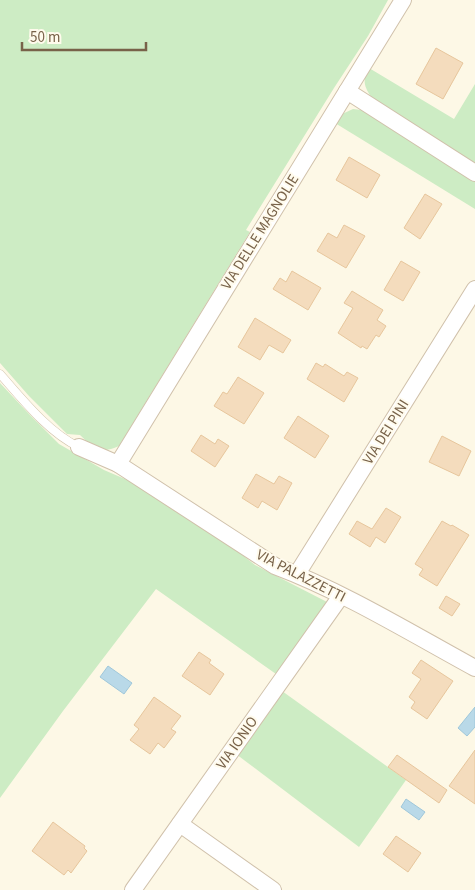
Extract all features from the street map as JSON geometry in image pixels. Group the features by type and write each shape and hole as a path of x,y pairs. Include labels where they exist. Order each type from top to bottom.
{"street":[{"name":"VIA DELLE MAGNOLIE","path":"118,464 403,0"},
{"path":"347,91 475,172"},
{"name":"VIA DEI PINI","path":"297,574 475,289"},
{"name":"VIA PALAZZETTI","path":"79,447 118,464 275,566 297,574 341,596 475,668"},
{"name":"VIA IONIO","path":"133,890 341,596"},
{"path":"180,824 273,890"}],"lane":[{"path":"0,374 25,402 65,440 79,447"}],"green space":[{"path":"0,0 388,0 368,36 246,230 250,232 119,446 112,449 98,449 80,435 67,434 29,396 0,363"},
{"path":"369,68 454,119 475,84 475,164 371,97 365,83 365,76"},
{"path":"353,109 362,110 475,179 475,209 335,123 340,115"},
{"path":"0,383 59,444 104,470 132,482 226,542 255,565 329,603 276,674 156,589 63,711 0,798"},
{"path":"282,691 406,780 359,847 236,754"}],"water":[{"path":"108,666 132,683 124,694 100,677"},
{"path":"475,707 475,727 467,736 458,728"},
{"path":"406,799 425,812 419,820 401,807"}],"building":[{"path":"436,48 463,63 443,99 416,84"},
{"path":"349,157 380,175 367,198 336,180"},
{"path":"425,194 442,204 420,239 404,228"},
{"path":"344,225 365,236 346,268 317,251 328,233 337,238"},
{"path":"401,261 420,272 403,301 384,290"},
{"path":"292,271 321,288 308,310 273,289 280,278 286,282"},
{"path":"352,291 383,310 377,320 386,326 379,337 376,335 367,349 362,346 361,348 338,333 353,308 344,303"},
{"path":"255,318 291,340 283,353 269,345 260,360 238,347"},
{"path":"316,363 323,367 325,364 344,376 347,372 358,378 344,402 307,379"},
{"path":"238,377 264,393 244,424 214,406 223,392 227,394"},
{"path":"298,416 329,436 315,458 284,438"},
{"path":"201,435 215,444 218,439 229,446 215,467 191,451"},
{"path":"442,436 471,451 459,476 429,462"},
{"path":"256,474 274,484 279,476 292,483 277,510 262,501 258,508 242,498"},
{"path":"386,508 401,517 385,543 376,537 370,547 349,534 357,521 372,529"},
{"path":"442,521 469,535 437,586 419,575 423,569 415,564"},
{"path":"446,596 460,604 452,616 439,608"},
{"path":"199,652 211,660 209,663 224,674 210,695 182,676"},
{"path":"421,660 453,681 427,719 411,708 415,702 409,697 421,679 412,673"},
{"path":"154,697 181,716 171,729 176,732 164,748 158,743 150,754 130,740 139,729 134,725"},
{"path":"475,750 475,804 449,786"},
{"path":"397,755 447,790 439,803 388,767"},
{"path":"53,822 85,846 84,848 87,851 71,873 68,870 64,875 32,851"},
{"path":"396,836 421,853 408,872 383,854"}]}
